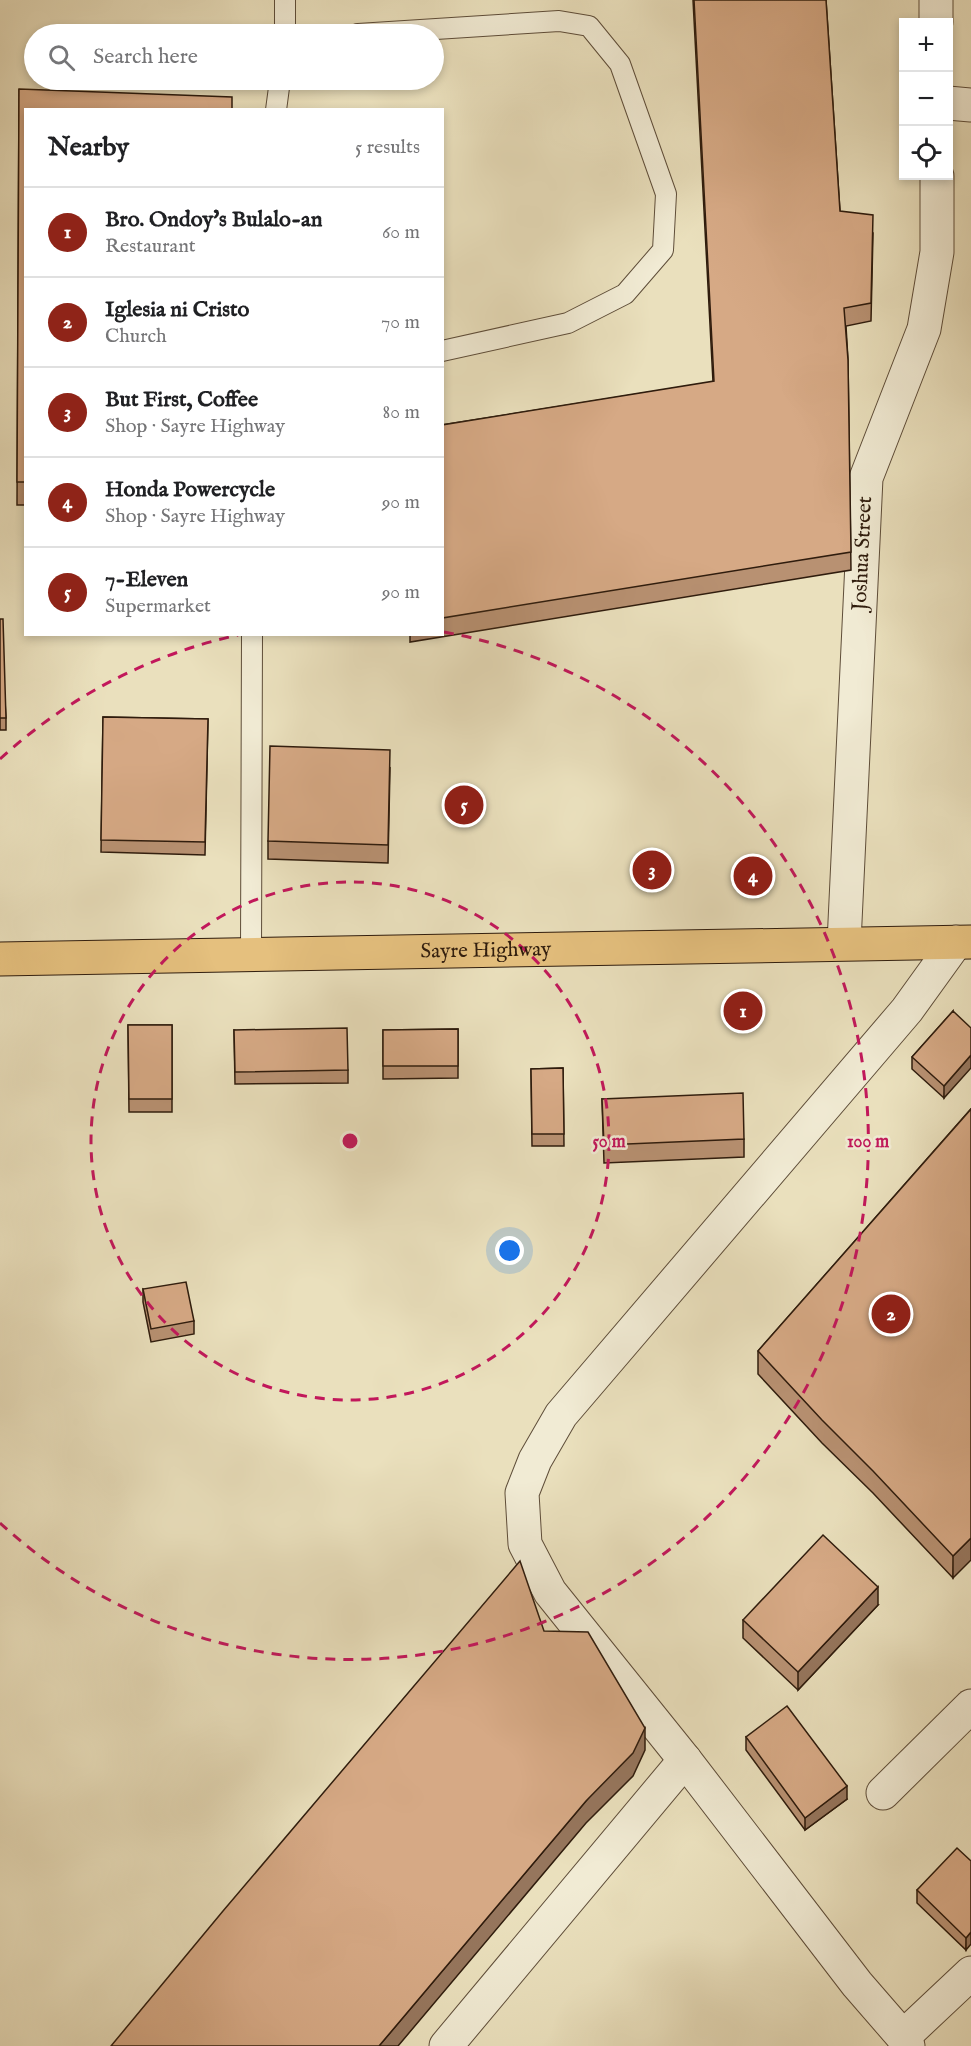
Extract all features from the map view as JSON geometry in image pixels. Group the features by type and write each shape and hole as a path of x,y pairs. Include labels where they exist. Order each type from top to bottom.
{"highway":[{"name":"Sayre Highway","path":"0,959 964,942"}],"street":[{"path":"936,0 936,18"},
{"path":"953,103 971,105"},
{"name":"Joshua Street","path":"844,943 866,478 924,329 937,252 937,180"},
{"path":"964,942 561,1414 534,1460 522,1493 525,1544 550,1592 685,1760 857,1984 906,2042 971,1973"},
{"path":"883,1793 971,1706"},
{"path":"446,2046 685,1760"}],"lane":[{"path":"285,0 285,24"},
{"path":"444,28 559,21 589,26 620,64 666,194 663,250 625,294 568,323 444,351"},
{"path":"276,108 279,90"},
{"path":"251,954 252,636"}],"building":[{"path":"694,0 826,0 840,211 873,215 871,303 844,308 848,360 851,552 444,618 444,425 714,381"},
{"path":"19,89 232,97 232,108 24,108 24,482 17,482"},
{"path":"0,619 3,619 6,718 0,718"},
{"path":"103,717 208,719 205,842 101,840"},
{"path":"270,746 390,750 388,845 268,841"},
{"path":"953,1011 971,1028 971,1055 944,1086 912,1057"},
{"path":"128,1025 172,1025 172,1099 129,1099"},
{"path":"347,1028 348,1070 235,1072 234,1030"},
{"path":"458,1029 458,1066 383,1066 383,1030"},
{"path":"563,1068 564,1134 532,1134 531,1069"},
{"path":"743,1093 744,1139 604,1145 602,1099"},
{"path":"971,1109 971,1538 953,1556 758,1351"},
{"path":"186,1282 194,1321 151,1329 143,1289"},
{"path":"823,1535 878,1587 798,1672 743,1620"},
{"path":"520,1561 544,1631 588,1632 645,1728 633,1753 586,1801 379,2046 111,2046 223,1911"},
{"path":"787,1706 847,1786 805,1818 746,1737"},
{"path":"957,1848 971,1861 971,1932 966,1938 917,1890"}],"place":[{"name":"7-Eleven","path":"464,805"},
{"name":"But First, Coffee","path":"652,870"},
{"name":"Honda Powercycle","path":"753,876"},
{"name":"Bro. Ondoy's Bulalo-an","path":"743,1011"},
{"name":"Iglesia ni Cristo","path":"891,1314"}]}
